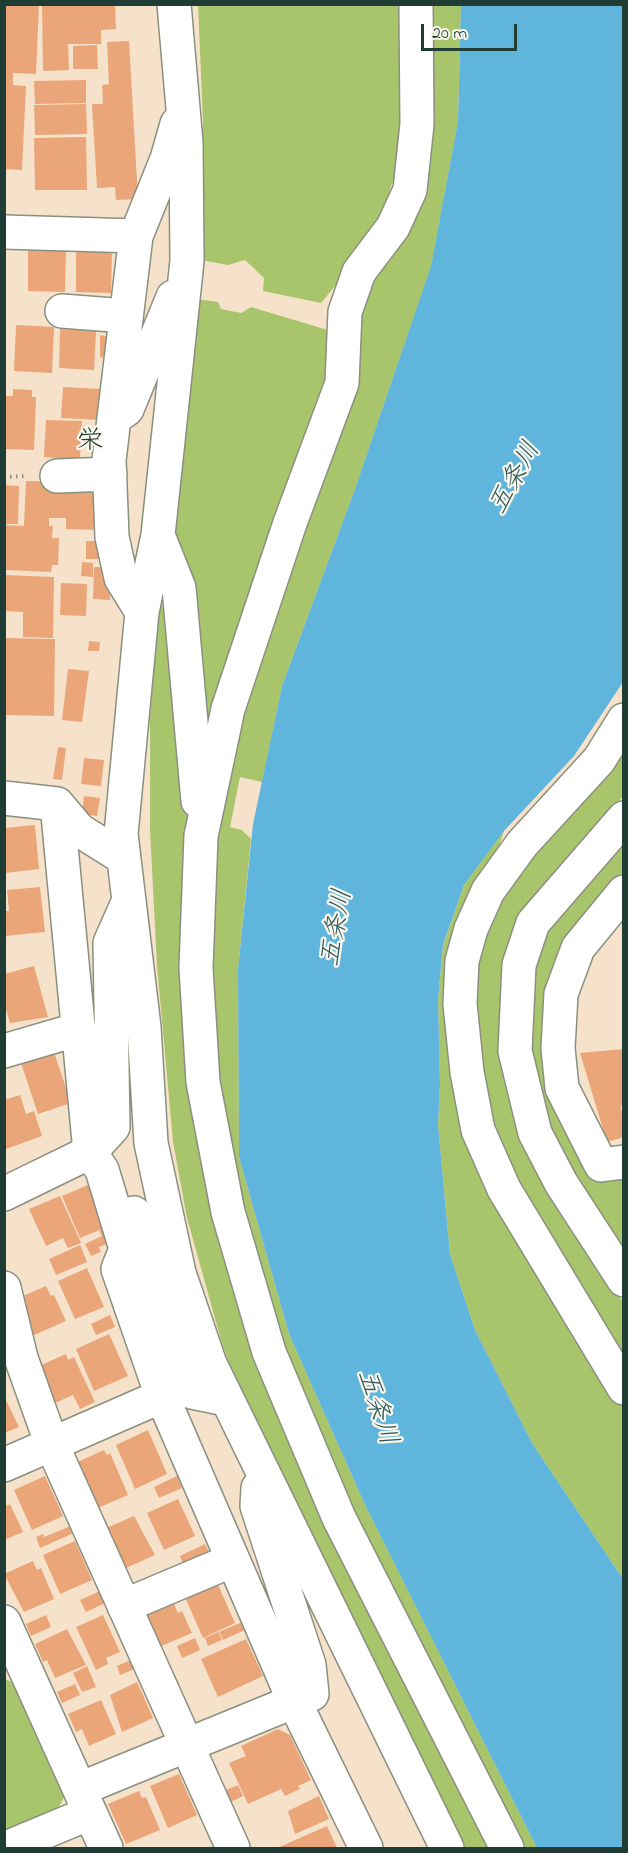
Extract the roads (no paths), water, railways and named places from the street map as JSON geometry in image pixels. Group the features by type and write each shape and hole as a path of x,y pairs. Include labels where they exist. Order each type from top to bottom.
{"street":[{"path":"201,836 228,709 290,523 342,383 345,312 359,272 393,227 410,190 417,124 416,4"},
{"path":"172,9 186,143 188,261 158,536 142,612 121,834 144,1027 151,1143 179,1273 210,1364 447,1848"},
{"path":"142,612 121,578 112,537 110,474 113,420 136,236 167,159 183,106"},
{"path":"4,232 136,236"},
{"path":"113,420 127,409 188,261"},
{"path":"62,311 126,316"},
{"path":"57,476 110,474"},
{"path":"158,536 179,588 201,836 196,968 203,1082 228,1212 269,1352 339,1518 507,1848"},
{"path":"624,720 598,760 522,844 488,891 468,939 462,961 460,1004 467,1072 478,1130 504,1189 624,1388"},
{"path":"4,798 57,804 79,830 122,857"},
{"path":"57,804 90,1152 102,1170 126,1249 118,1269 162,1396 295,1703 366,1848"},
{"path":"624,818 533,923 519,965 515,1051 535,1133 561,1183 624,1280"},
{"path":"624,892 578,948 561,994 558,1048 562,1088 601,1165 624,1162"},
{"path":"4,1194 90,1152 114,1127 110,943 130,898"},
{"path":"4,1050 79,1029"},
{"path":"90,1152 118,1166 192,1392 226,1398"},
{"path":"4,1288 21,1358 52,1445 233,1848"},
{"path":"4,1465 162,1396"},
{"path":"6,1848 85,1801 187,1746 312,1694 309,1665 257,1506 259,1466"},
{"path":"124,1606 233,1560"},
{"path":"4,1622 13,1664 85,1801 106,1848"}],"water":[{"name":"五条川","path":"461,5 623,5 623,682 574,756 504,831 464,885 443,945 438,999 440,1085 438,1125 450,1254 475,1330 532,1443 623,1579 623,1848 537,1848 366,1507 289,1334 239,1157 238,969 253,824 282,686 355,489 431,266 458,121"}],"district":[{"name":"栄","path":"90,444"}]}
